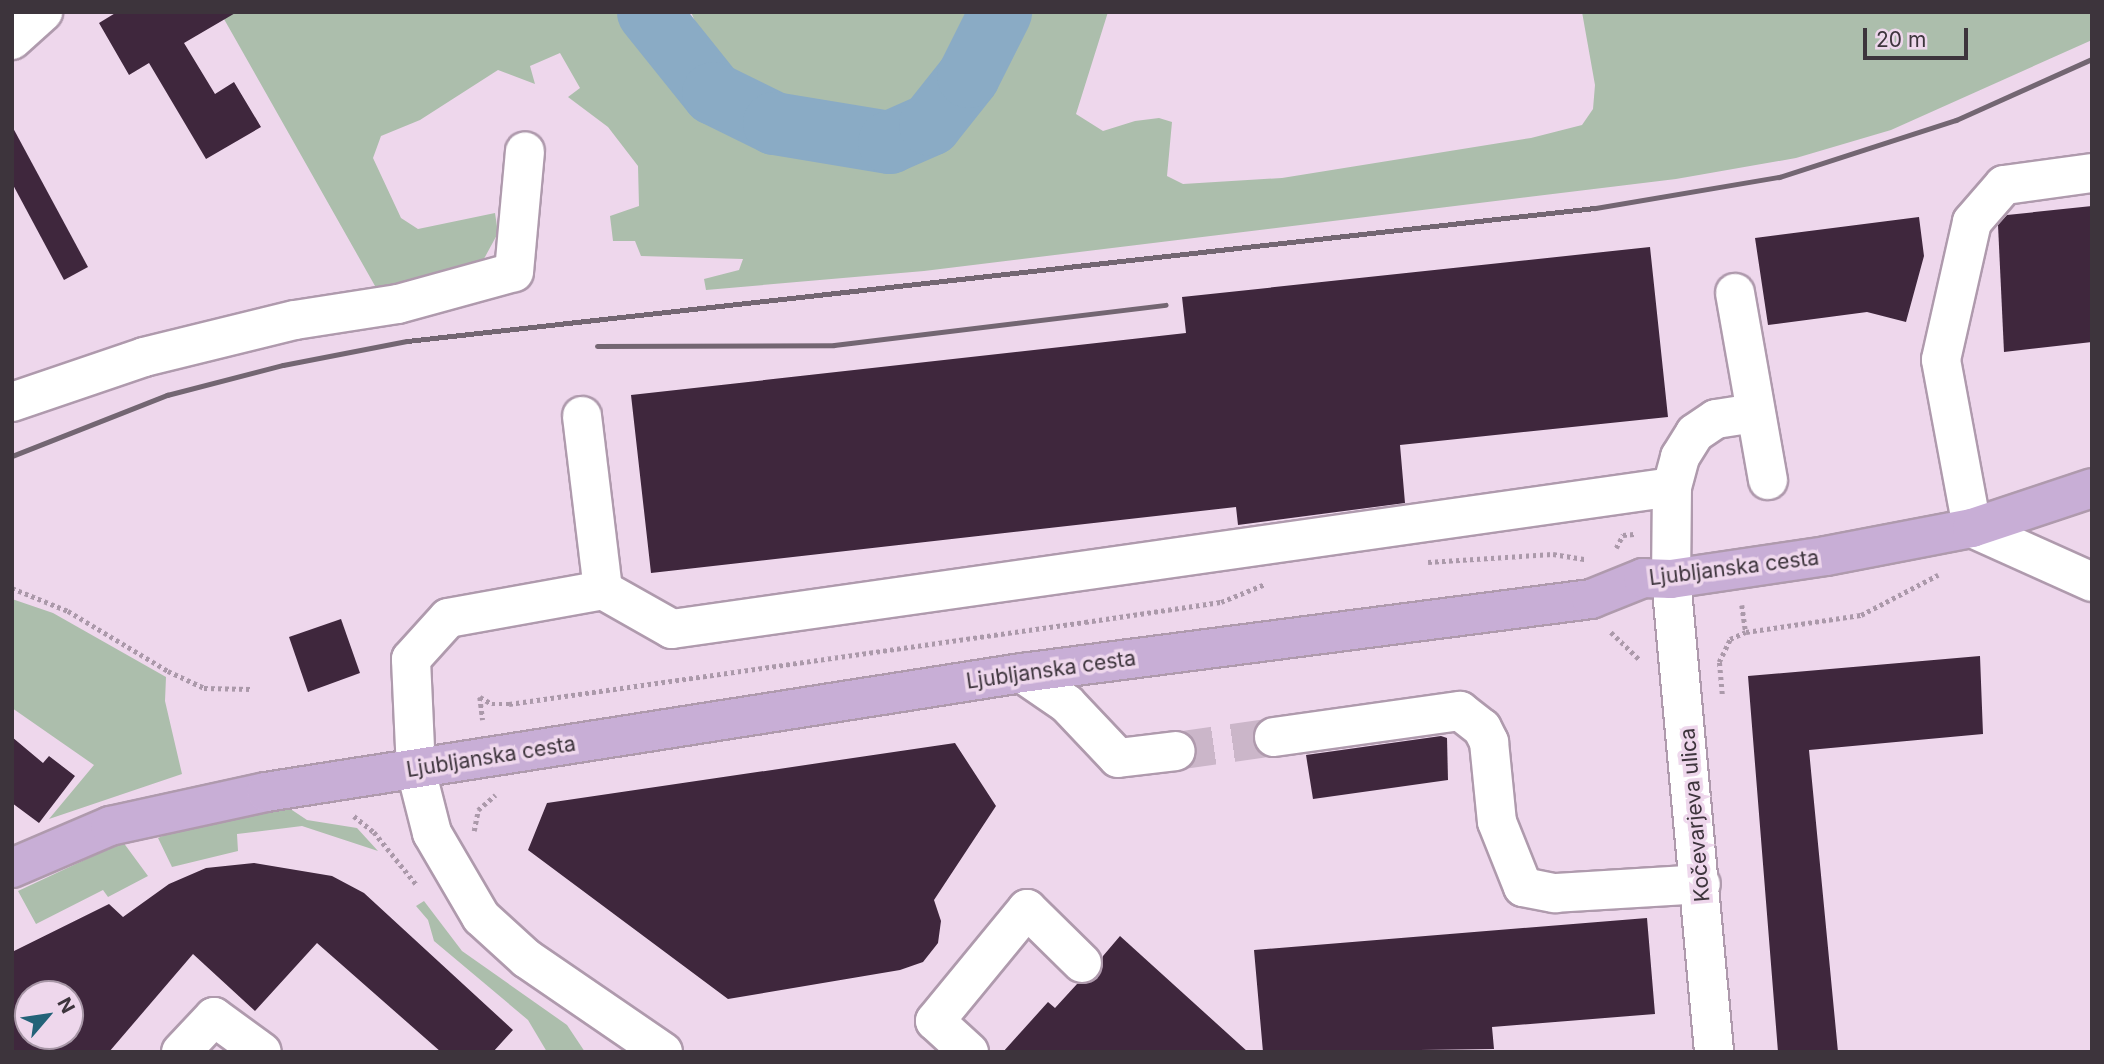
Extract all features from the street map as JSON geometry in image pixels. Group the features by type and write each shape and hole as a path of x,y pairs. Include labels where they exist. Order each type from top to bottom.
{"main road":[{"name":"Ljubljanska cesta","path":"12,869 110,827 189,806 1022,673 1591,599 1643,578 1671,579 1826,556 1972,528 2092,488"}],"street":[{"path":"12,40 43,12"},
{"path":"12,402 144,357 295,320 398,304 514,272 525,152"},
{"path":"2092,173 2004,185 1972,222 1941,360 1972,528 2092,582"},
{"path":"1735,293 1768,480"},
{"name":"Kočevarjeva ulica","path":"1714,1052 1701,884 1671,579 1672,487 1680,457 1695,433 1716,419 1755,414"},
{"path":"582,416 603,590"},
{"path":"660,1051 527,959 481,917 432,833 416,770 411,659 448,618 603,590 672,629 1672,487"},
{"path":"1022,673 1067,704 1118,758 1176,751"},
{"path":"1274,737 1460,711 1482,728 1489,742 1497,822 1523,887 1555,893 1701,884"},
{"path":"969,1052 935,1021 1027,909 1082,963"},
{"path":"181,1052 214,1017 262,1052"}],"path":[{"path":"1416,561 1466,562 1553,554 1586,559"},
{"path":"1725,644 1746,632 1861,615 1947,572"},
{"path":"480,696 492,704 509,704 1221,602 1273,580"},
{"path":"12,587 68,611 167,671 204,688 251,689"},
{"path":"1602,630 1622,638 1645,671"},
{"path":"359,818 422,890"}],"green space":[{"path":"220,12 651,12 689,86 718,118 817,152 889,159 944,133 1006,38 1014,12 1108,12 1076,114 1103,131 1135,121 1159,118 1172,122 1167,176 1183,184 1282,178 1531,138 1582,125 1593,109 1595,85 1582,12 2092,12 2092,40 1891,130 1796,158 1676,179 924,271 706,290 704,279 739,270 743,259 641,256 635,241 613,241 610,216 639,206 638,166 608,127 568,97 580,88 560,53 530,66 535,84 498,70 420,120 381,136 373,158 401,218 418,229 495,213 498,233 479,268 379,293"},
{"path":"691,12 983,12 946,78 908,117 874,128 764,106 715,69"},
{"path":"12,599 53,613 166,677 165,701 182,774 49,819 94,765 12,708"},
{"path":"289,808 307,820 357,828 378,851 302,826 237,834 238,851 172,867 158,838 186,826"},
{"path":"123,842 148,876 108,897 103,890 36,924 18,891"},
{"path":"424,901 462,951 567,1025 585,1052 547,1052 528,1020 434,941 428,920 416,906"}],"building":[{"path":"117,12 237,12 184,43 215,94 234,82 261,127 206,159 149,63 129,75 99,23"},
{"path":"12,126 88,267 64,280 12,183"},
{"path":"2092,206 2092,342 2004,352 1998,225 2007,215"},
{"path":"1919,217 1924,256 1906,322 1867,312 1768,325 1755,238"},
{"path":"1650,247 1668,417 1400,445 1405,503 1238,525 1236,507 651,573 631,395 1186,333 1182,297"},
{"path":"341,619 360,673 308,692 289,637"},
{"path":"1980,656 1983,734 1809,750 1838,1052 1778,1052 1748,676"},
{"path":"1441,736 1447,738 1448,780 1313,799 1306,755"},
{"path":"12,737 43,763 49,756 75,776 39,823 12,803"},
{"path":"955,743 996,806 934,900 941,921 938,943 923,962 900,970 728,999 528,850 547,803"},
{"path":"254,863 332,876 364,893 513,1030 493,1052 441,1052 317,943 255,1011 193,954 109,1052 12,1052 12,952 109,904 123,917 169,884 206,868"},
{"path":"1647,918 1655,1014 1492,1027 1494,1049 1263,1052 1254,950"},
{"path":"1120,936 1248,1052 1003,1052 1048,1002 1055,1008 1077,984 1097,979 1103,956"}],"waterway":[{"path":"648,12 713,93 774,123 889,142 930,124 968,76 1000,12"}],"tunnel":[{"path":"1176,751 1274,737"}],"railway":[{"path":"12,456 167,395 283,365 407,341 1595,208 1779,177 1956,120 2092,59"},
{"path":"597,346 834,345 1166,305"}]}
